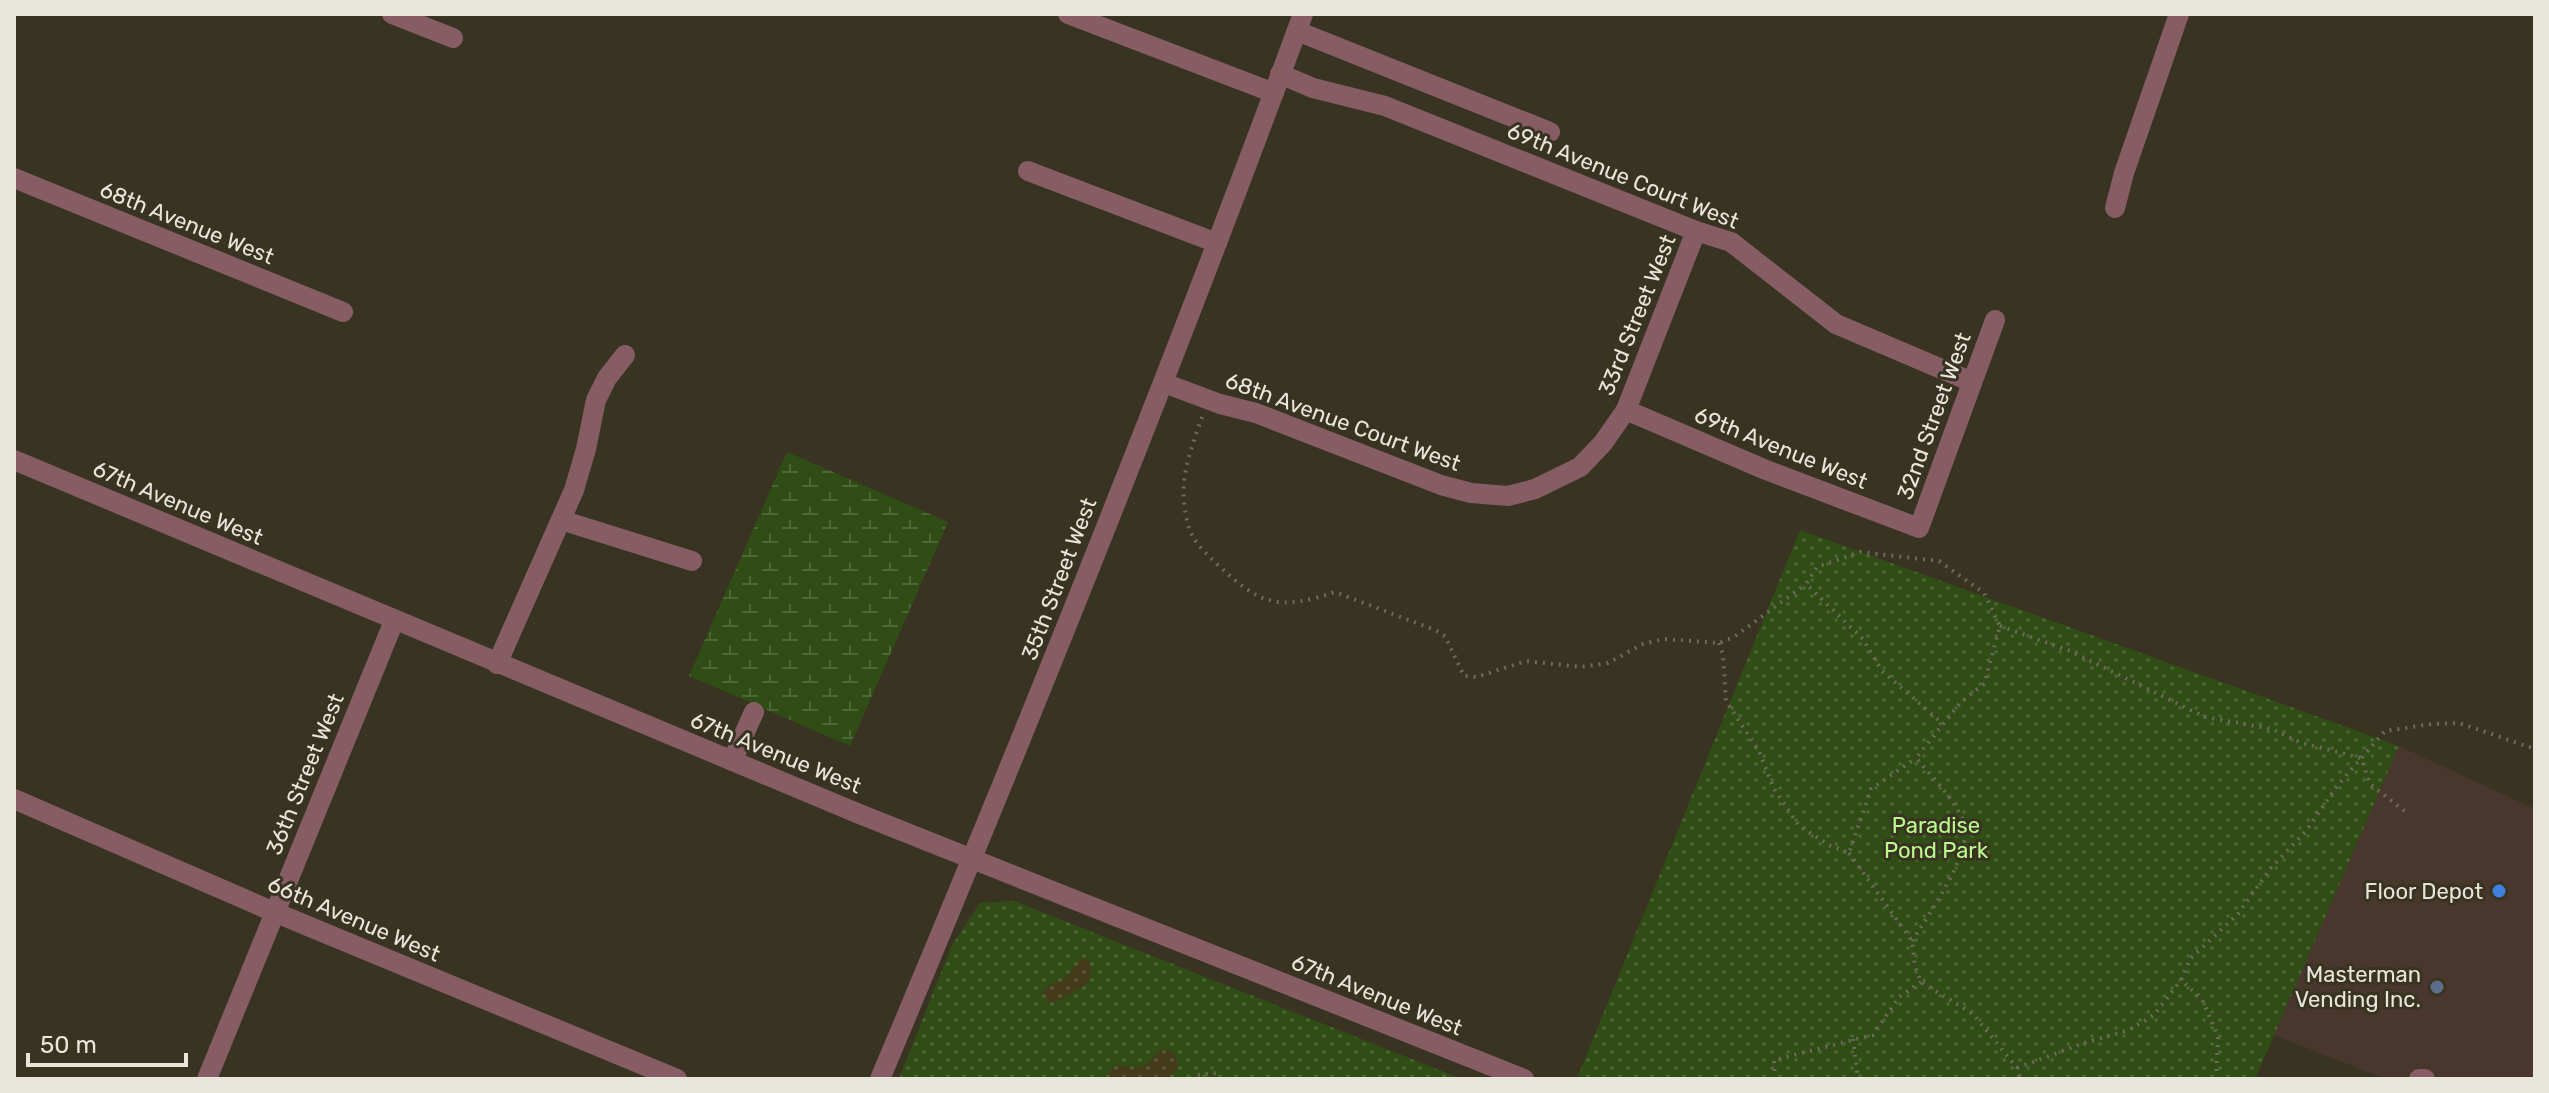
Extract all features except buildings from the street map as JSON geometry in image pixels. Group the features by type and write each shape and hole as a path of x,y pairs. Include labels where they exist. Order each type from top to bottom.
{"street":[{"path":"392,14 453,38"},
{"path":"1068,14 1277,83"},
{"path":"2115,208 2124,173 2179,14"},
{"path":"1300,22 1550,132"},
{"name":"35th Street West","path":"880,1079 972,860 1164,383 1300,22"},
{"name":"69th Avenue Court West","path":"1277,83 1313,88 1385,106 1696,231 1731,242 1836,324 1972,382"},
{"path":"1028,171 1217,243"},
{"name":"68th Avenue West","path":"14,178 343,312"},
{"name":"33rd Street West","path":"1508,496 1535,489 1580,467 1603,443 1626,410 1696,231"},
{"name":"32nd Street West","path":"1919,528 1995,320"},
{"path":"497,664 574,490 596,400 607,378 625,355"},
{"name":"68th Avenue Court West","path":"1164,383 1208,400 1256,413 1441,485 1471,493 1508,496"},
{"name":"69th Avenue West","path":"1626,410 1766,470 1919,528"},
{"name":"67th Avenue West","path":"14,460 972,860 1524,1079"},
{"path":"561,520 692,561"},
{"name":"36th Street West","path":"207,1079 394,621"},
{"path":"732,761 754,712"},
{"name":"66th Avenue West","path":"14,799 274,912 677,1079"}],"path":[{"path":"1208,400 1186,474 1184,500 1193,540 1239,585 1261,598 1304,602 1335,592 1435,630 1445,636 1464,676 1477,677 1526,661 1581,667 1608,663 1643,644 1664,639 1719,643 1734,637 1806,584 1817,567 1860,552 1939,561 1984,593 2000,626 1984,684 1961,702 1916,758 1871,789 1849,853"},
{"path":"1806,584 1863,639 1882,671 1943,724"},
{"path":"2000,626 2070,651 2205,717 2272,729 2299,742 2361,758"},
{"path":"1719,643 1723,655 1726,701 1759,751 1773,787 1799,826 1849,853 1912,941 1915,966 1921,982 1973,1014 2017,1068 2020,1079"},
{"path":"2017,1068 2129,1030 2154,1015 2181,980 2190,959 2238,914 2270,869 2306,831 2337,786 2385,731 2459,723 2535,749"},
{"path":"1912,941 1945,890 1964,844 1965,825 1949,798 1916,758"},
{"path":"2361,758 2370,784 2408,814"},
{"path":"2181,980 2202,999 2218,1037 2216,1079"},
{"path":"1775,1079 1774,1060 1873,1035 1899,997 1921,982"},
{"path":"1853,1039 1858,1079"},
{"path":"1191,1079 1197,1075 1217,1073"}],"shaded area":[{"path":"2399,746 2535,809 2535,1079 2386,1079 2273,1035"}],"green space":[{"path":"787,452 948,522 850,746 689,676"},
{"name":"Paradise Pond Park","path":"1800,530 2399,746 2255,1079 1586,1079 1578,1076"},
{"path":"1014,901 1462,1079 899,1079 952,945 980,903"}],"sand":[{"path":"1080,959 1090,962 1089,981 1071,994 1050,1003 1042,993 1046,987 1066,977"},
{"path":"1167,1049 1175,1056 1178,1067 1166,1079 1107,1079 1106,1075 1117,1065 1141,1067 1159,1050"}],"place":[{"name":"Floor Depot","path":"2499,891"},
{"name":"Masterman Vending Inc.","path":"2437,987"}]}
